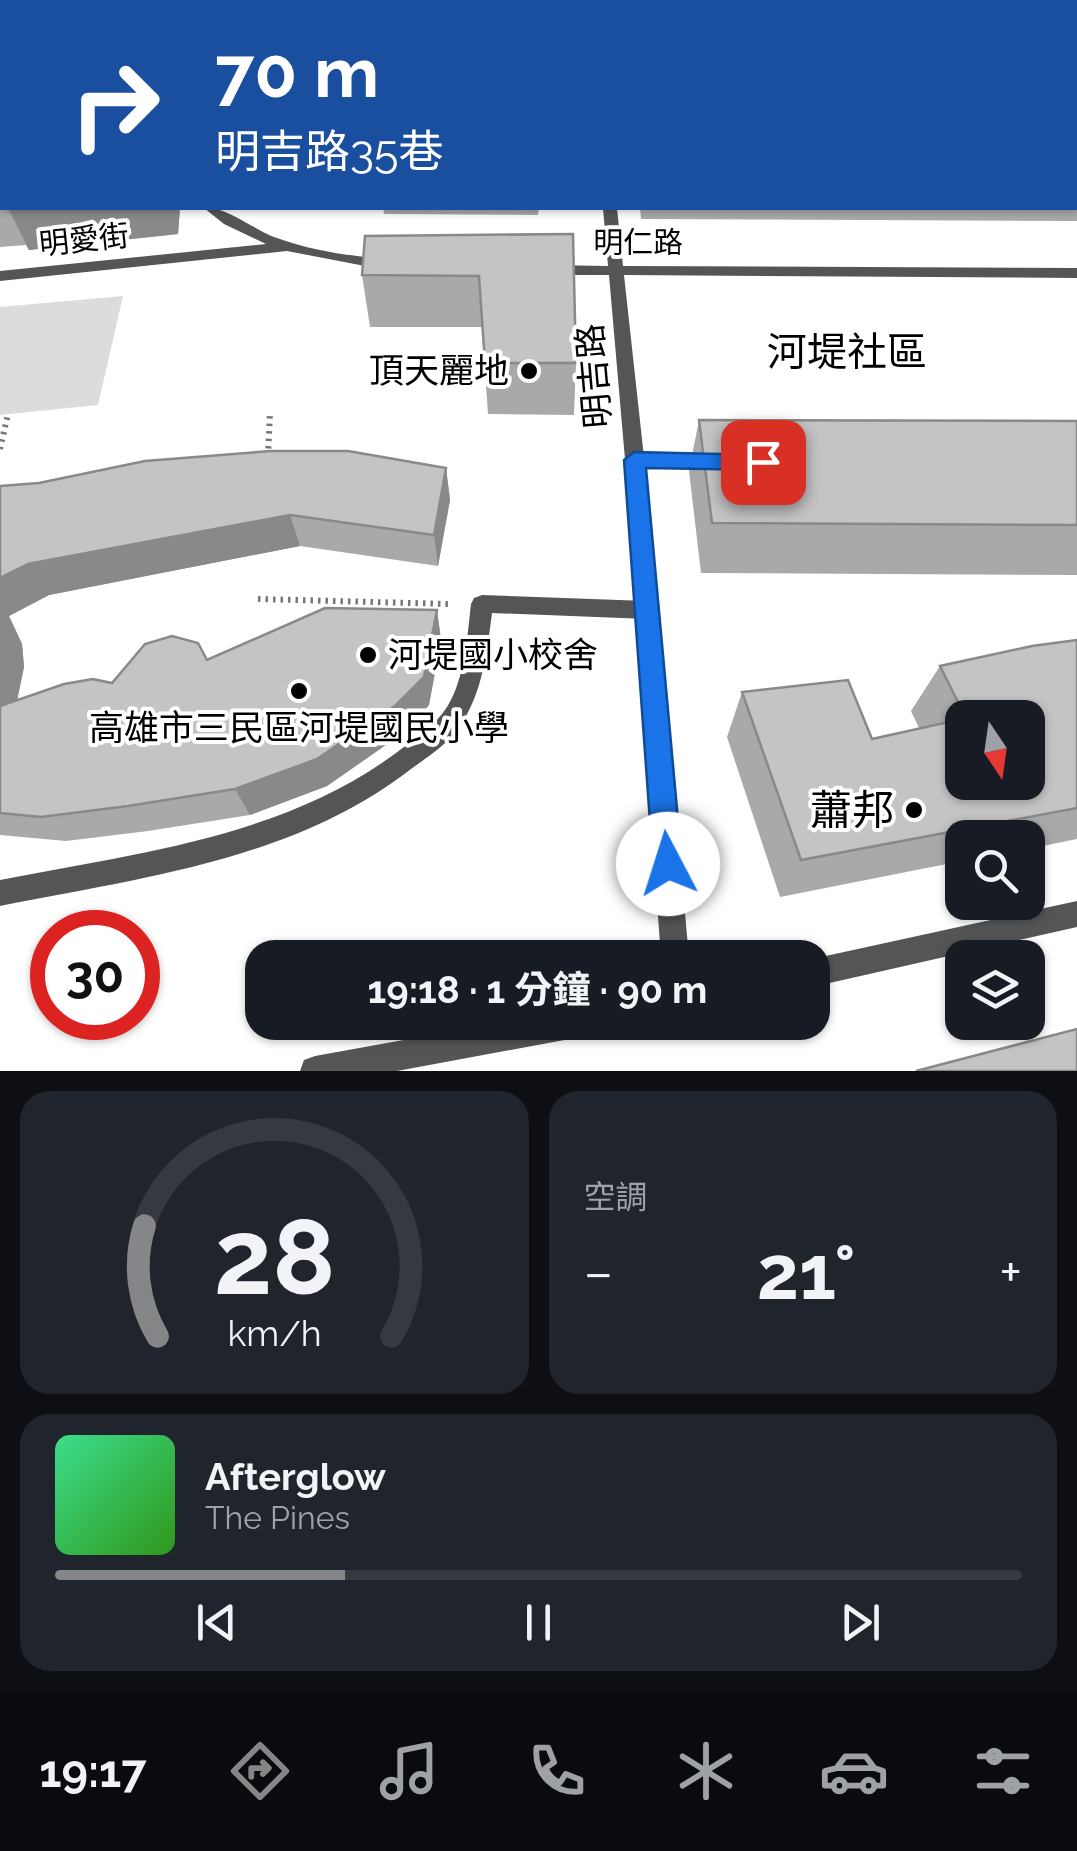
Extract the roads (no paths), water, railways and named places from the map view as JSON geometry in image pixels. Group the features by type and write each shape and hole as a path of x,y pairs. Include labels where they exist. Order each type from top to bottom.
{"street":[{"path":"214,210 247,230 292,246 336,258 404,265"},
{"name":"明吉路","path":"610,210 674,940"},
{"name":"明愛街","path":"0,276 292,246"},
{"name":"明仁路","path":"521,270 1077,273"},
{"path":"634,460 744,462"},
{"path":"0,892 200,851 298,824 403,764 453,720 460,706 472,679 482,604 647,610"},
{"path":"830,969 1077,914"},
{"path":"315,1071 486,1040"}],"place":[{"name":"頂天麗地","path":"529,371"},
{"name":"河堤國小校舍","path":"368,655"},
{"name":"高雄市三民區河堤國民小學","path":"299,691"},
{"name":"蕭邦","path":"914,810"}],"district":[{"name":"河堤社區","path":"847,352"}]}
